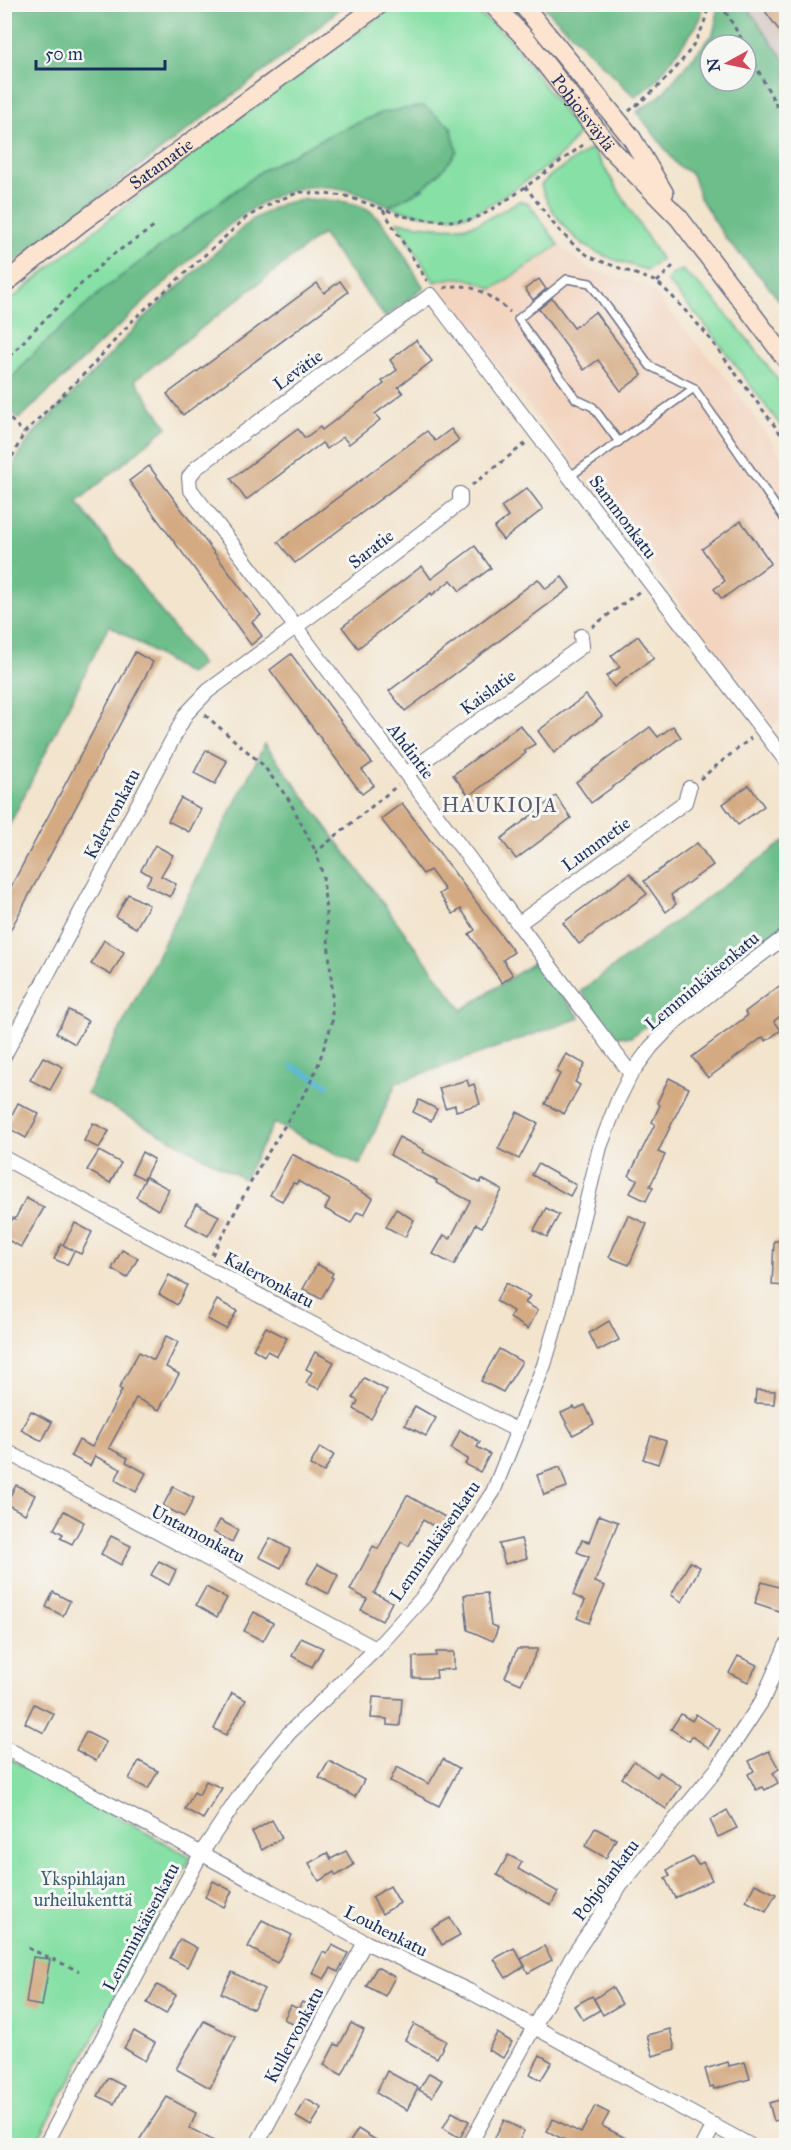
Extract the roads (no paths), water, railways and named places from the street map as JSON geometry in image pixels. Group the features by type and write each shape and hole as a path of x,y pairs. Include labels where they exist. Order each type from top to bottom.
{"main road":[{"name":"Satamatie","path":"320,47 360,4"},
{"name":"Satamatie","path":"4,284 80,223 380,4"},
{"name":"Pohjoisväylä","path":"492,4 526,39 612,150 679,218"},
{"name":"Pohjoisväylä","path":"522,4 631,137 679,218 786,358"}],"street":[{"name":"Sammonkatu","path":"431,296 786,761"},
{"name":"Levätie","path":"189,477 196,468 431,296"},
{"name":"Ahdintie","path":"189,477 190,489 296,626 631,1074"},
{"name":"Saratie","path":"296,626 460,503 460,494"},
{"name":"Kalervonkatu","path":"4,1056 186,714 208,691 296,626"},
{"name":"Kaislatie","path":"406,774 582,646 581,636"},
{"name":"Lummetie","path":"518,924 685,802 689,788"},
{"name":"Lemminkäisenkatu","path":"45,2145 202,1852 253,1776 289,1733 376,1649 424,1596 494,1492 544,1365 559,1314 600,1147 618,1100 631,1074 651,1047 676,1021 786,938"},
{"name":"Kalervonkatu","path":"4,1158 518,1431"},
{"name":"Untamonkatu","path":"4,1450 376,1649"},
{"name":"Pohjolankatu","path":"469,2145 571,1959 621,1885 717,1769 762,1701 786,1646"},
{"name":"Louhenkatu","path":"4,1747 365,1942 469,1991 535,2026 751,2145"},
{"name":"Kullervonkatu","path":"256,2145 365,1942"},
{"path":"703,2145 714,2125"}],"lane":[{"path":"619,442 593,407 576,399 518,319 567,279 590,283 650,366 694,388 786,521"},
{"path":"569,477 694,388"}],"waterway":[{"path":"292,1066 328,1085"}],"district":[{"name":"HAUKIOJA","path":"500,805"}],"park label":[{"name":"Ykspihlajan urheilukenttä","path":"83,1889"}]}
